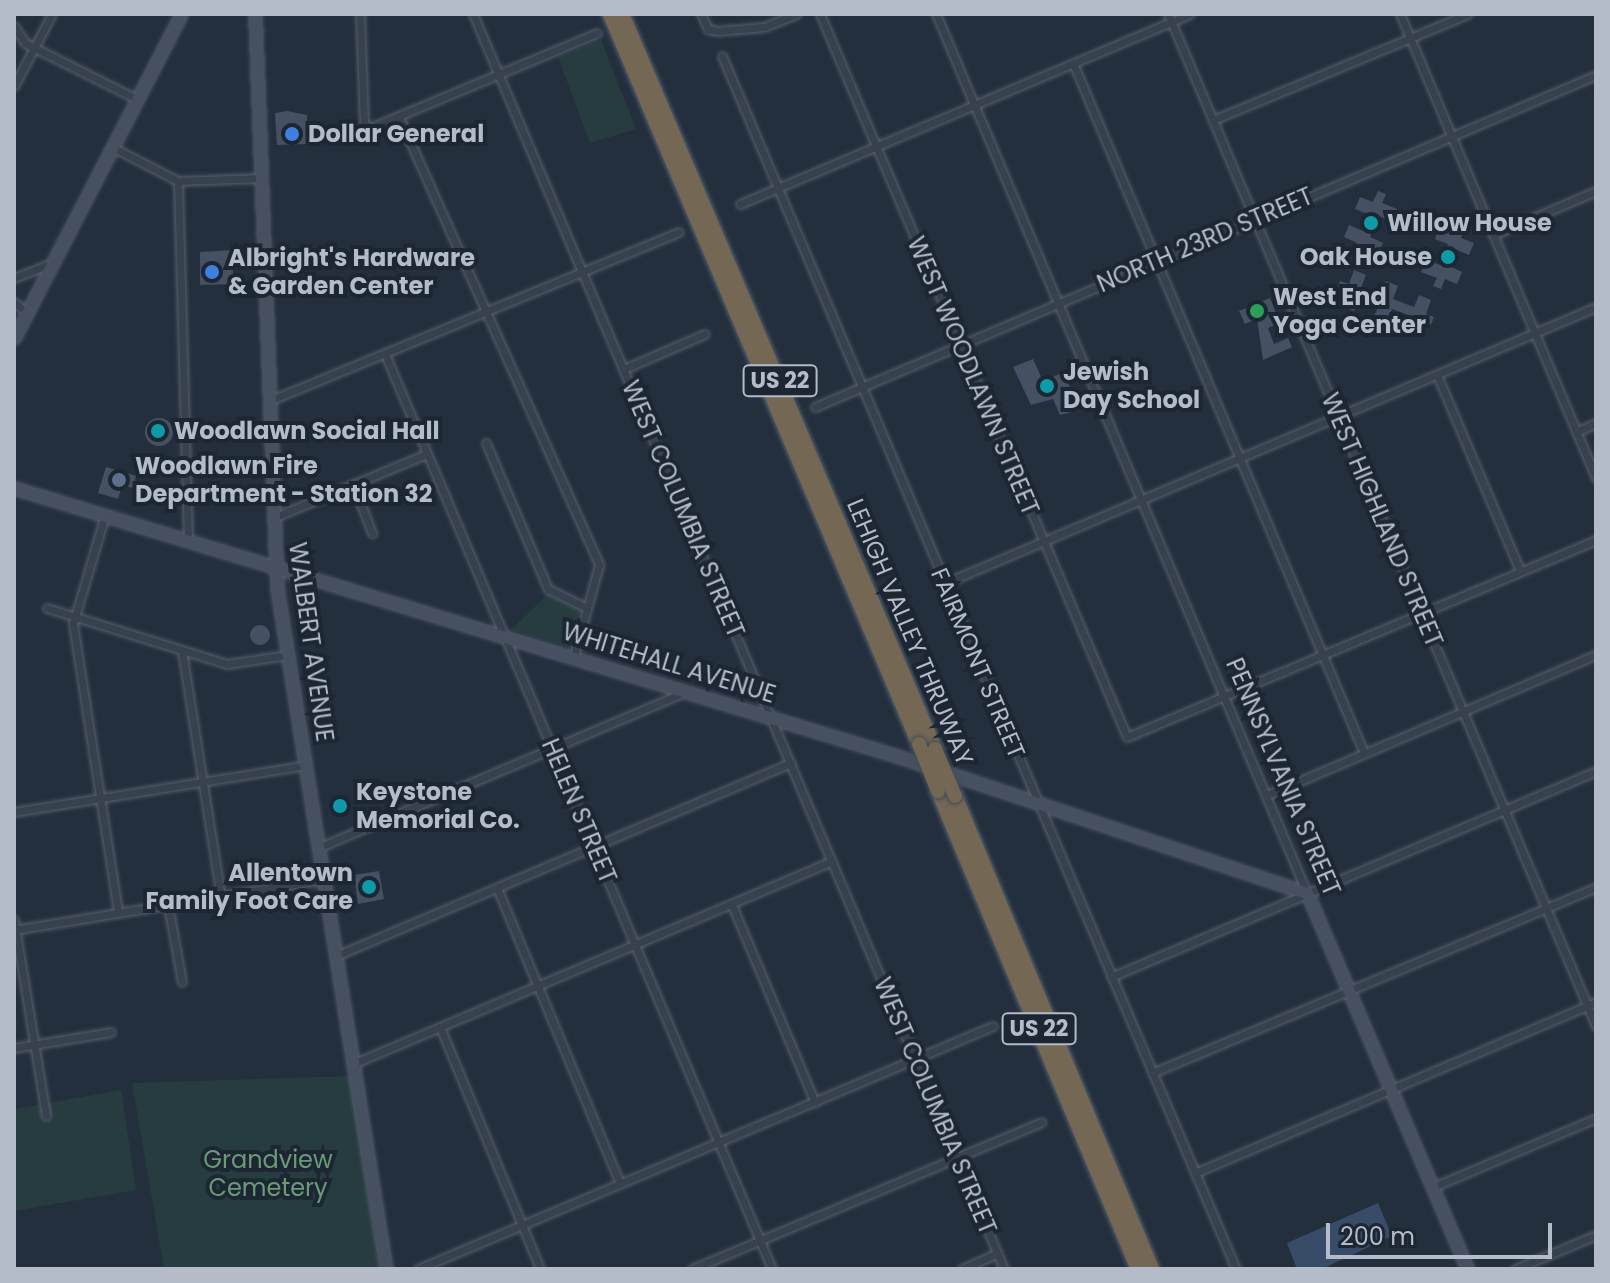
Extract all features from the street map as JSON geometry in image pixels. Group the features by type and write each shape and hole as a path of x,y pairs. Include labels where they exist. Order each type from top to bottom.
{"highway":[{"name":"LEHIGH VALLEY THRUWAY","path":"610,14 1138,1269"},
{"name":"LEHIGH VALLEY THRUWAY","path":"622,14 955,796 1152,1269"}],"street":[{"path":"14,86 52,14"},
{"path":"14,338 110,146 181,14"},
{"name":"WALBERT AVENUE","path":"255,14 275,567 386,1269"},
{"path":"360,14 364,123 375,128 597,33"},
{"name":"WEST COLUMBIA STREET","path":"473,14 1004,1269"},
{"path":"701,14 708,29 717,31 764,27 797,14"},
{"name":"WEST WOODLAWN STREET","path":"820,14 1127,737 1225,695"},
{"name":"PENNSYLVANIA STREET","path":"936,14 1467,1269"},
{"path":"740,204 975,106 1170,18 1190,14"},
{"path":"1400,14 1596,478"},
{"path":"1213,120 1468,14"},
{"name":"WEST HIGHLAND STREET","path":"1170,18 1463,711 1592,1004 1596,1026"},
{"path":"14,26 25,43 33,48 135,98"},
{"path":"14,48 25,43"},
{"name":"FAIRMONT STREET","path":"722,56 1236,1269"},
{"path":"1073,63 1364,753"},
{"name":"NORTH 23RD STREET","path":"815,407 959,343 1596,75"},
{"path":"399,117 599,565 574,656"},
{"path":"110,146 178,181 261,178"},
{"path":"178,181 188,540"},
{"path":"1493,235 1596,191"},
{"path":"269,401 679,232"},
{"path":"14,278 52,263"},
{"path":"14,302 27,313"},
{"path":"945,583 1596,307"},
{"path":"624,369 705,334"},
{"name":"HELEN STREET","path":"385,354 772,1269"},
{"path":"1437,375 1520,571"},
{"path":"1576,432 1596,423"},
{"path":"486,443 548,589 587,608"},
{"path":"273,518 426,454"},
{"path":"353,484 372,533"},
{"name":"WHITEHALL AVENUE","path":"14,488 574,656 1035,799 1307,893"},
{"path":"105,515 74,617 118,912"},
{"path":"1225,695 1596,540"},
{"path":"47,608 227,664 287,655"},
{"path":"182,651 221,897"},
{"path":"1267,795 1596,655"},
{"path":"320,847 688,691"},
{"path":"338,955 791,763"},
{"path":"14,812 306,765"},
{"path":"1111,977 1596,771"},
{"path":"355,1063 832,861"},
{"path":"15,930 325,879"},
{"path":"1152,1073 1596,887"},
{"path":"497,888 620,1183"},
{"path":"168,905 182,982"},
{"path":"732,905 815,1102"},
{"path":"14,920 46,1115"},
{"path":"1195,1173 1592,1004"},
{"path":"418,1269 993,1026"},
{"path":"440,1027 540,1269"},
{"path":"14,1048 111,1032"},
{"path":"1433,1187 1596,1118"},
{"path":"692,1269 1041,1122"},
{"path":"1515,1269 1596,1235"},
{"path":"962,1269 998,1253"}],"green space":[{"path":"601,40 636,129 590,143 558,57"},
{"path":"547,595 581,609 570,647 511,630"},
{"name":"Grandview Cemetery","path":"351,1076 378,1269 164,1269 132,1083"},
{"path":"121,1090 136,1190 14,1211 14,1109"}],"water":[{"path":"1378,1203 1392,1236 1322,1269 1297,1269 1287,1243"}],"building":[{"name":"Dollar General","path":"287,111 307,115 307,144 277,145 275,113"},
{"name":"Willow House","path":"1378,191 1386,194 1382,203 1397,209 1391,221 1379,216 1370,237 1383,243 1378,254 1365,248 1360,258 1352,254 1357,243 1344,237 1349,225 1363,231 1370,215 1355,209 1360,197 1373,202"},
{"name":"Oak House","path":"1458,224 1465,227 1461,238 1474,243 1469,255 1455,249 1449,266 1462,272 1457,284 1445,279 1441,289 1433,286 1437,278 1421,272 1426,260 1440,265 1448,244 1435,239 1440,226 1455,232"},
{"name":"Albright's Hardware & Garden Center","path":"233,250 233,284 200,285 200,252"},
{"path":"1354,270 1366,275 1361,288 1380,295 1386,281 1398,286 1393,299 1414,307 1419,295 1431,300 1426,314 1434,317 1431,325 1420,321 1415,334 1402,329 1408,315 1392,309 1386,323 1373,318 1379,305 1360,297 1354,311 1343,307 1348,293 1337,289 1340,281 1349,284"},
{"path":"1270,298 1280,323 1268,328 1274,344 1288,338 1292,347 1263,360 1257,319 1245,324 1239,311"},
{"name":"Jewish Day School","path":"1033,359 1043,381 1064,372 1077,406 1072,412 1060,415 1053,399 1031,405 1013,367"},
{"name":"Woodlawn Social Hall","path":"159,418 169,422 173,432 169,442 159,446 149,442 145,432 149,422"},
{"name":"Woodlawn Fire Department - Station 32","path":"106,467 136,476 133,488 122,485 118,499 98,493"},
{"path":"260,625 267,628 270,635 267,642 260,645 253,642 250,635 253,628"},
{"name":"Allentown Family Foot Care","path":"379,871 384,899 358,904 354,875"}],"place":[{"name":"Dollar General","path":"292,134"},
{"name":"Willow House","path":"1371,223"},
{"name":"Oak House","path":"1448,257"},
{"name":"Albright's Hardware & Garden Center","path":"212,272"},
{"name":"West End Yoga Center","path":"1257,311"},
{"name":"Jewish Day School","path":"1047,386"},
{"name":"Woodlawn Social Hall","path":"158,431"},
{"name":"Woodlawn Fire Department - Station 32","path":"119,480"},
{"name":"Keystone Memorial Co.","path":"340,806"},
{"name":"Allentown Family Foot Care","path":"369,887"}]}
